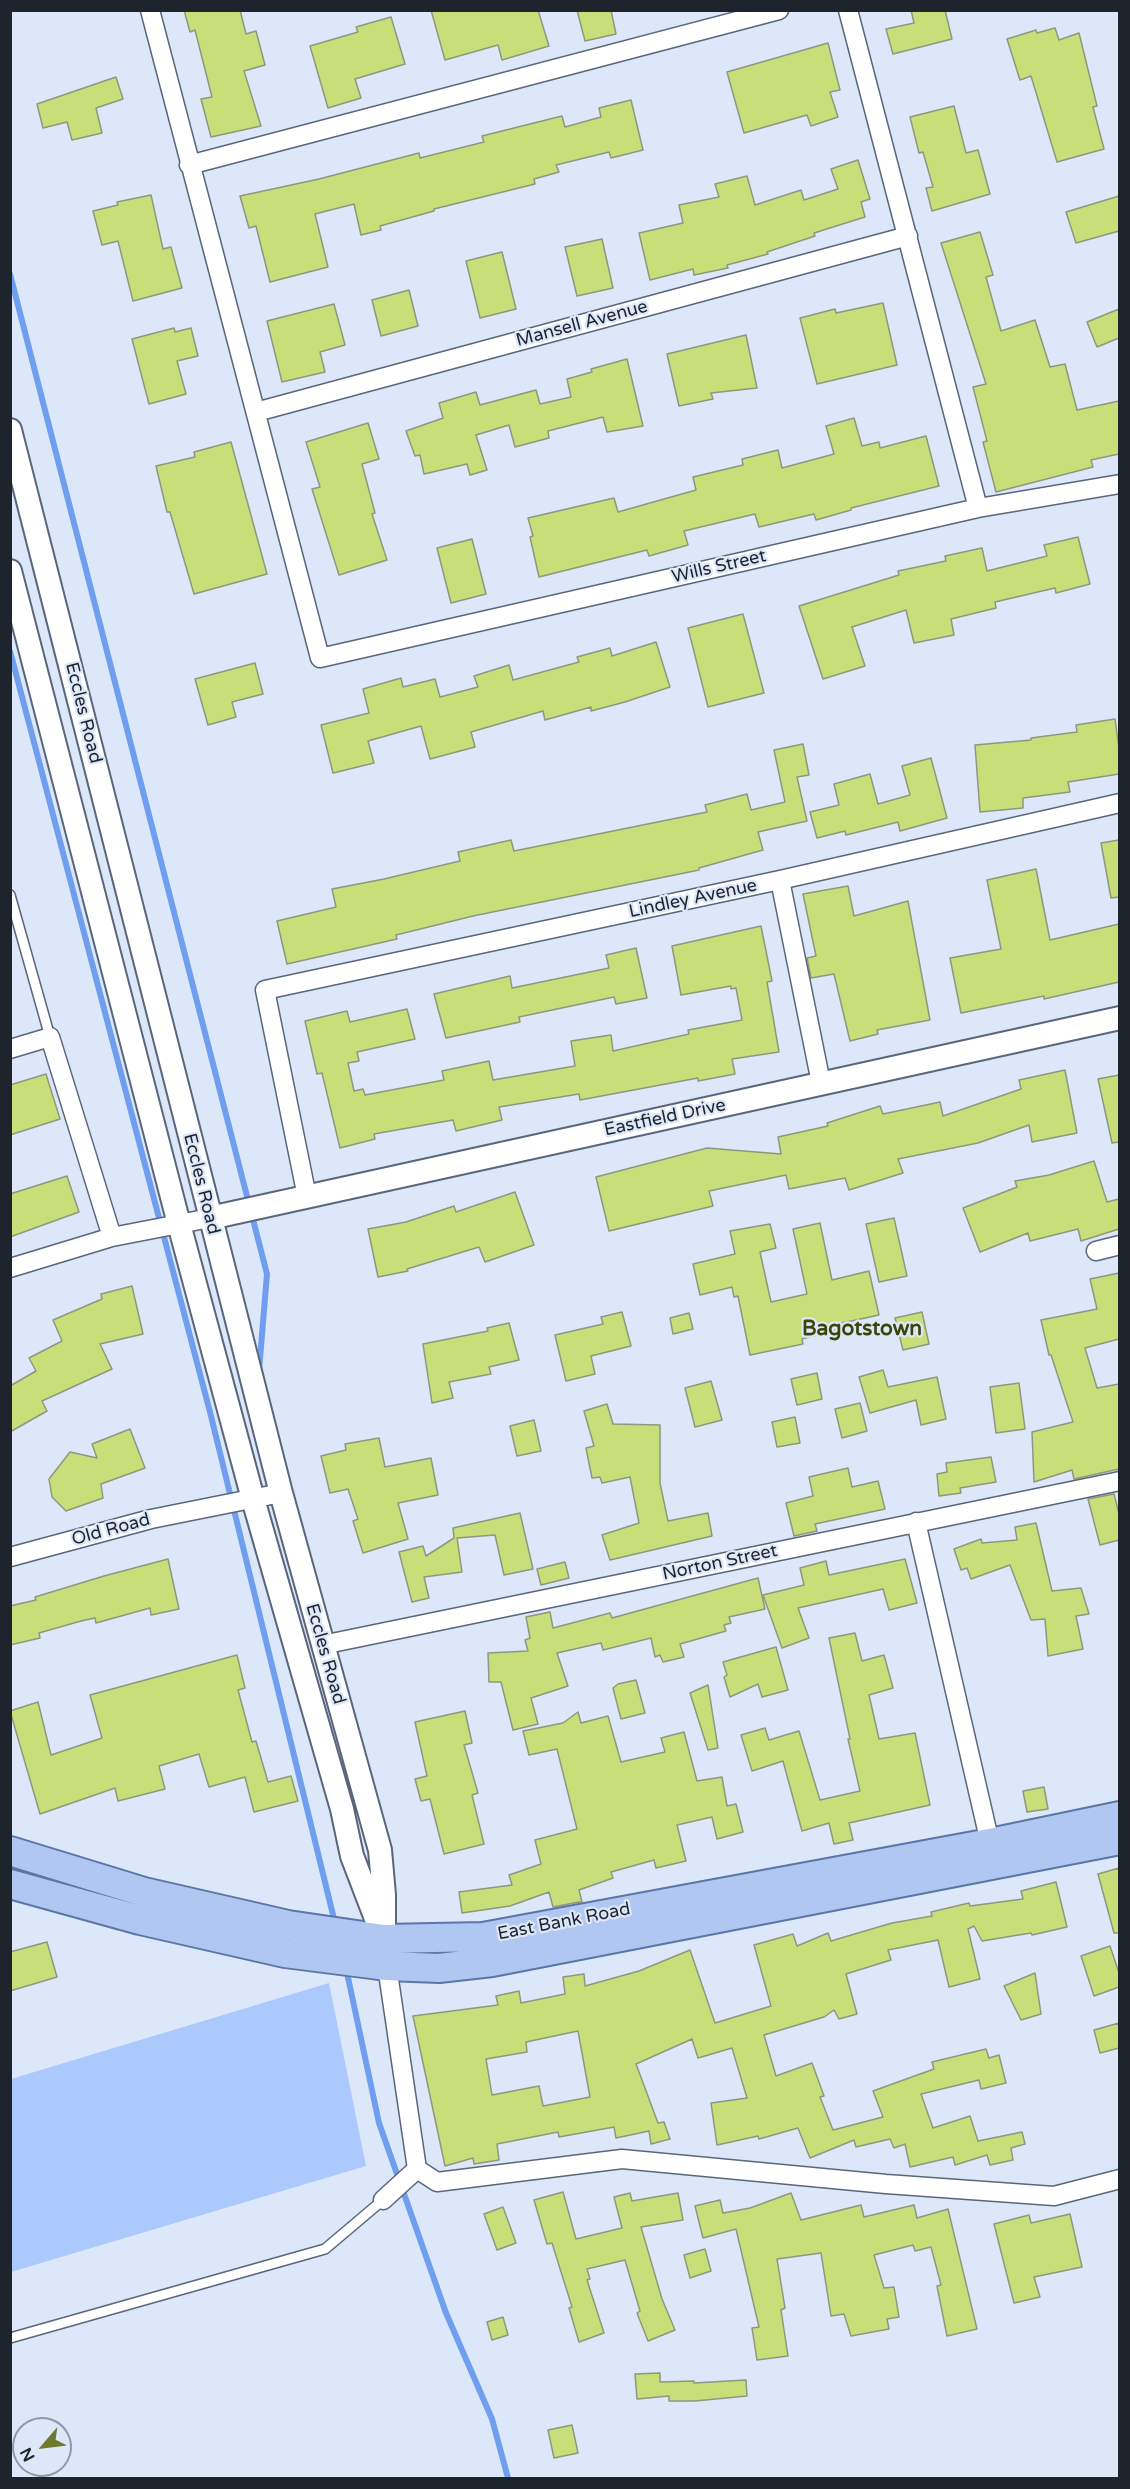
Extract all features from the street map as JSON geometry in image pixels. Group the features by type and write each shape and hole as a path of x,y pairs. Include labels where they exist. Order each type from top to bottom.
{"main road":[{"name":"East Bank Road","path":"10,1851 144,1892 288,1925 373,1937 483,1937 990,1843 1119,1816"},
{"name":"East Bank Road","path":"10,1884 140,1920 285,1953 375,1965 439,1968 492,1962 1119,1840"}],"street":[{"path":"150,10 189,165 256,412"},
{"path":"189,165 779,10"},
{"path":"848,10 978,508"},
{"name":"Mansell Avenue","path":"256,412 908,236"},
{"name":"Wills Street","path":"256,412 320,658 978,508 1119,484"},
{"name":"Eccles Road","path":"10,430 221,1216 280,1493 380,1850 384,1895 373,1937"},
{"name":"Eccles Road","path":"10,571 174,1225 247,1500 342,1809 373,1937 375,1965"},
{"name":"Lindley Avenue","path":"307,1197 265,990 780,880 1119,803"},
{"path":"780,880 821,1083"},
{"name":"Eastfield Drive","path":"221,1216 1119,1018"},
{"path":"10,1049 50,1037 112,1237"},
{"path":"10,1268 132,1232 221,1216"},
{"path":"1096,1251 1119,1245"},
{"name":"Norton Street","path":"322,1645 1119,1481"},
{"name":"Old Road","path":"10,1557 151,1519 280,1493"},
{"path":"916,1522 990,1843"},
{"path":"375,1965 417,2169 438,2182 622,2159 886,2184 1054,2196 1119,2179"},
{"path":"382,2200 417,2169"}],"lane":[{"path":"10,894 50,1037"},
{"path":"10,2338 325,2249 382,2200"}],"shaded area":[{"path":"329,1983 366,2166 11,2272 11,2079"}],"building":[{"path":"184,10 240,10 246,34 256,31 265,65 244,71 261,126 211,137 201,99 212,97 195,30 190,32"},
{"path":"431,10 538,10 549,46 502,60 498,45 445,60"},
{"path":"577,10 611,10 616,34 585,41"},
{"path":"911,10 945,10 952,39 893,54 886,29 914,23"},
{"path":"391,17 405,64 355,79 361,98 328,108 310,46 358,32 356,27"},
{"path":"1055,28 1059,40 1079,33 1097,106 1093,107 1104,149 1057,162 1031,76 1020,80 1007,39 1036,30 1037,33"},
{"path":"828,43 840,90 830,92 838,117 811,126 807,115 744,133 727,72"},
{"path":"116,77 123,99 96,108 102,133 72,140 67,122 43,128 37,104"},
{"path":"631,100 643,150 611,158 609,152 556,165 559,172 534,179 535,184 434,209 434,211 380,226 381,230 361,235 354,204 315,214 328,267 270,282 256,226 249,228 240,196 319,179 419,153 420,158 484,142 482,136 562,116 565,127 601,117 599,108"},
{"path":"954,106 966,153 978,150 990,194 932,211 926,188 933,187 923,152 919,153 910,117"},
{"path":"858,160 870,199 861,202 865,217 814,233 815,236 767,252 768,254 727,265 728,268 694,275 693,269 650,280 639,233 683,223 679,205 719,197 715,184 747,176 755,205 801,190 804,200 838,189 831,169"},
{"path":"151,195 163,249 171,247 182,288 133,301 118,241 102,245 93,211 118,205 117,202"},
{"path":"1119,196 1119,231 1076,243 1066,212"},
{"path":"980,232 993,275 986,277 1001,331 1035,320 1050,367 1065,364 1077,410 1119,401 1119,454 1091,460 1093,467 996,492 983,442 987,441 973,387 986,384 941,243"},
{"path":"602,239 613,288 577,296 565,247"},
{"path":"502,252 516,309 480,318 466,261"},
{"path":"409,290 418,326 381,336 372,300"},
{"path":"883,303 897,365 817,384 800,318 835,309 836,313"},
{"path":"334,304 345,345 320,352 325,372 282,382 267,321"},
{"path":"1119,309 1119,338 1097,347 1087,322"},
{"path":"174,328 175,332 191,328 198,356 177,361 186,394 149,404 132,339"},
{"path":"746,335 757,388 711,393 713,399 679,406 667,354"},
{"path":"627,359 643,426 607,432 603,417 548,431 549,438 515,447 509,425 476,435 487,470 470,475 467,464 424,474 420,455 415,456 406,431 443,418 439,403 476,392 480,405 536,390 540,404 571,397 567,379 592,372 591,369"},
{"path":"854,418 862,446 879,442 880,448 926,436 939,486 851,508 851,510 816,520 814,514 759,527 755,514 684,531 688,545 649,556 647,550 539,577 528,518 614,498 618,512 696,490 693,477 743,465 742,459 778,450 782,468 834,454 826,426"},
{"path":"368,423 379,459 362,464 375,513 372,514 387,560 339,575 312,489 320,487 306,442"},
{"path":"231,442 267,574 194,594 170,512 167,512 156,466 195,457 194,452"},
{"path":"1078,537 1090,584 1056,593 1055,588 995,602 996,608 951,619 954,635 914,643 906,610 852,627 865,666 823,679 799,606 899,575 898,571 946,561 945,556 982,548 987,571 1047,556 1044,545"},
{"path":"472,539 486,594 451,603 437,548"},
{"path":"743,614 764,693 708,707 688,628"},
{"path":"656,642 670,687 591,711 591,707 545,720 543,711 471,732 475,747 430,759 421,726 368,741 374,763 333,773 321,725 369,713 363,689 401,678 403,687 435,679 440,697 478,687 474,676 509,665 513,680 579,662 577,657 610,648 612,656"},
{"path":"255,663 263,694 232,702 236,717 208,725 195,679"},
{"path":"1115,719 1119,748 1119,774 1068,782 1070,792 1023,798 1023,808 980,812 975,745 1031,740 1031,738 1077,732 1076,725"},
{"path":"803,744 809,775 797,777 807,821 758,832 763,850 699,868 699,870 473,916 396,935 397,939 287,964 277,921 336,907 332,889 460,861 458,852 511,840 514,851 707,812 705,805 747,794 751,810 785,802 774,750"},
{"path":"931,758 947,818 900,831 898,822 846,835 845,831 817,838 810,812 839,805 834,784 870,774 878,804 910,795 902,766"},
{"path":"1119,840 1119,897 1111,898 1101,843"},
{"path":"1036,869 1050,940 1119,924 1119,982 1044,999 1044,996 961,1013 950,958 1001,949 987,880"},
{"path":"848,886 854,916 908,901 930,1020 877,1030 878,1034 850,1041 834,974 811,978 807,958 816,956 803,894"},
{"path":"761,926 772,981 767,982 779,1052 732,1059 735,1074 698,1081 698,1078 580,1100 579,1094 499,1107 502,1120 456,1131 453,1120 374,1134 375,1139 340,1148 322,1073 317,1074 305,1021 347,1011 350,1022 407,1009 415,1039 357,1052 359,1061 348,1063 354,1091 363,1089 365,1095 444,1080 442,1071 489,1061 493,1080 575,1066 571,1041 611,1035 613,1051 689,1034 688,1030 742,1020 736,988 731,989 731,986 681,995 672,946"},
{"path":"636,948 647,998 616,1004 614,997 519,1017 520,1022 446,1038 434,994 510,976 512,988 609,968 606,955"},
{"path":"1065,1070 1077,1133 1032,1142 1029,1125 978,1143 898,1159 903,1173 849,1190 845,1178 789,1189 786,1175 709,1191 713,1206 609,1231 596,1177 707,1148 781,1154 778,1137 828,1126 827,1123 880,1106 883,1114 940,1102 943,1116 1021,1089 1019,1080"},
{"path":"46,1074 60,1119 10,1135 10,1085"},
{"path":"1119,1075 1119,1142 1112,1143 1098,1079"},
{"path":"1094,1161 1107,1202 1119,1199 1119,1229 1081,1241 1078,1229 1030,1241 1028,1233 980,1252 963,1208 1017,1187 1015,1181 1049,1175"},
{"path":"67,1176 79,1212 10,1237 10,1194"},
{"path":"515,1192 534,1245 485,1262 479,1247 407,1269 408,1271 378,1277 368,1229 406,1222 454,1206 456,1212"},
{"path":"894,1218 907,1276 879,1282 866,1224"},
{"path":"820,1223 832,1280 869,1271 879,1315 842,1323 844,1328 802,1339 803,1344 750,1355 738,1296 734,1297 732,1287 700,1295 693,1264 735,1254 730,1231 770,1224 776,1248 760,1252 771,1302 807,1294 793,1229"},
{"path":"1119,1273 1119,1339 1085,1348 1097,1388 1119,1384 1119,1469 1074,1479 1072,1470 1034,1482 1032,1432 1073,1422 1051,1355 1049,1355 1041,1320 1097,1309 1090,1279"},
{"path":"132,1286 143,1334 100,1344 112,1369 42,1401 47,1411 10,1432 10,1386 36,1371 29,1358 62,1341 53,1320 102,1299 101,1294"},
{"path":"622,1312 631,1346 591,1356 595,1374 566,1381 555,1335 603,1324 601,1317"},
{"path":"922,1312 929,1344 903,1350 895,1318"},
{"path":"689,1313 693,1329 673,1334 670,1318"},
{"path":"509,1323 519,1360 489,1367 491,1374 449,1382 453,1398 432,1403 423,1344 488,1331 487,1328"},
{"path":"883,1370 888,1387 937,1377 946,1419 921,1425 916,1400 870,1413 859,1377"},
{"path":"817,1373 822,1399 797,1405 791,1379"},
{"path":"711,1381 722,1420 695,1427 685,1388"},
{"path":"1019,1383 1025,1429 996,1433 990,1387"},
{"path":"860,1403 867,1431 842,1438 835,1409"},
{"path":"607,1404 613,1424 660,1425 660,1483 668,1521 708,1513 712,1536 610,1560 602,1535 639,1523 630,1477 602,1483 600,1477 592,1478 586,1448 594,1446 584,1411"},
{"path":"795,1417 800,1443 777,1447 772,1422"},
{"path":"534,1420 541,1451 517,1456 510,1426"},
{"path":"130,1429 145,1468 101,1484 103,1498 66,1511 52,1497 49,1479 70,1452 97,1458 92,1444"},
{"path":"379,1438 385,1467 431,1458 438,1495 398,1503 408,1539 363,1553 353,1521 358,1519 348,1489 330,1493 321,1456 346,1450 345,1444"},
{"path":"991,1457 996,1482 960,1488 961,1493 939,1496 937,1474 947,1472 946,1463"},
{"path":"848,1468 852,1487 878,1481 885,1509 815,1524 817,1531 794,1536 786,1503 813,1496 809,1477"},
{"path":"1114,1494 1119,1514 1119,1540 1100,1545 1088,1499"},
{"path":"520,1513 533,1569 504,1575 495,1535 457,1538 462,1572 424,1577 429,1598 412,1602 399,1552 423,1546 426,1556 454,1538 453,1528"},
{"path":"1036,1523 1052,1591 1081,1588 1089,1614 1076,1616 1083,1649 1048,1656 1045,1619 1031,1620 1010,1565 971,1579 967,1568 961,1570 954,1549 981,1539 982,1543 1017,1540 1015,1527"},
{"path":"168,1559 179,1609 151,1615 150,1608 96,1623 95,1618 39,1633 40,1638 10,1645 10,1606 36,1600 35,1597 104,1576"},
{"path":"905,1559 917,1603 889,1610 883,1589 798,1608 809,1638 782,1648 763,1595 804,1585 800,1568 826,1561 829,1575"},
{"path":"565,1562 569,1578 541,1585 537,1569"},
{"path":"758,1578 765,1609 729,1617 731,1623 724,1625 726,1631 680,1644 684,1657 663,1662 660,1655 655,1657 651,1638 603,1650 601,1643 557,1653 568,1686 531,1698 538,1724 513,1730 501,1682 489,1682 488,1653 528,1651 525,1640 530,1638 526,1617 550,1612 553,1628 610,1613 612,1618"},
{"path":"855,1633 862,1661 884,1655 893,1688 869,1695 879,1739 915,1733 930,1805 849,1823 853,1840 834,1844 829,1823 802,1831 783,1761 752,1771 741,1735 765,1728 769,1740 799,1731 820,1800 860,1791 829,1638"},
{"path":"776,1647 788,1690 762,1697 758,1684 730,1697 724,1677 727,1675 723,1662"},
{"path":"237,1655 245,1688 238,1690 252,1742 256,1741 268,1782 291,1776 298,1801 254,1812 245,1777 209,1787 199,1754 159,1766 165,1789 118,1801 115,1788 40,1814 10,1711 38,1702 51,1755 102,1738 90,1695"},
{"path":"636,1680 645,1713 621,1719 613,1688 618,1684"},
{"path":"708,1685 718,1748 708,1750 690,1693"},
{"path":"465,1711 472,1743 464,1745 478,1793 472,1795 484,1844 444,1854 430,1799 421,1801 415,1779 427,1776 415,1722"},
{"path":"578,1712 581,1723 608,1716 621,1762 665,1752 661,1738 684,1732 697,1781 722,1777 727,1806 736,1804 743,1832 717,1839 712,1817 677,1825 686,1861 656,1868 654,1860 611,1872 613,1878 579,1890 582,1902 553,1907 549,1892 510,1906 462,1913 459,1892 512,1885 509,1875 541,1864 535,1840 577,1829 557,1749 529,1755 523,1731 563,1723"},
{"path":"1044,1787 1048,1809 1027,1812 1023,1791"},
{"path":"1119,1868 1119,1933 1114,1933 1098,1874"},
{"path":"1056,1882 1067,1927 1032,1935 1031,1933 982,1941 974,1926 968,1929 980,1979 949,1987 938,1940 888,1950 891,1960 846,1974 857,2014 839,2019 834,2010 824,2017 764,2035 776,2076 812,2063 824,2096 820,2097 833,2130 883,2117 873,2091 934,2069 932,2062 986,2049 989,2058 999,2055 1006,2083 981,2089 979,2080 921,2094 933,2128 970,2116 978,2141 1022,2132 1025,2144 1011,2148 1013,2160 990,2165 987,2155 955,2165 953,2157 910,2167 905,2144 894,2148 890,2139 856,2147 854,2140 810,2158 798,2128 759,2139 758,2136 717,2145 711,2103 747,2098 732,2048 698,2058 692,2039 636,2064 658,2123 664,2122 670,2139 651,2144 649,2131 616,2138 614,2127 559,2137 558,2132 497,2144 499,2160 474,2164 473,2158 445,2166 413,2016 498,2005 496,1996 519,1991 521,2003 565,1994 563,1977 584,1974 585,1986 639,1971 690,1950 715,2023 771,2006 754,1945 793,1934 797,1946 828,1933 831,1941 892,1923 932,1916 931,1912 969,1903 970,1906 1023,1899 1021,1891","holes":["578,2031 590,2097 543,2106 539,2086 492,2095 486,2059 527,2052 526,2042"]},
{"path":"47,1942 57,1977 10,1991 10,1952"},
{"path":"1110,1946 1119,1973 1119,1987 1094,1996 1081,1956"},
{"path":"1035,1973 1041,2014 1021,2020 1004,1986"},
{"path":"1119,2023 1119,2048 1100,2053 1094,2030"},
{"path":"563,2192 576,2239 622,2228 614,2197 630,2193 632,2201 678,2193 683,2220 641,2227 662,2299 675,2330 648,2341 637,2313 640,2311 625,2260 587,2269 590,2279 587,2280 604,2333 579,2342 569,2308 572,2307 552,2243 547,2244 534,2200"},
{"path":"791,2193 801,2220 861,2205 864,2217 914,2205 917,2218 948,2209 977,2329 947,2336 937,2286 941,2285 931,2247 915,2251 913,2245 874,2255 884,2288 894,2287 899,2317 887,2319 889,2329 851,2336 844,2314 831,2316 821,2253 777,2259 785,2308 781,2310 788,2356 757,2360 752,2328 759,2327 736,2229 703,2238 695,2206 720,2200 723,2213 750,2208"},
{"path":"503,2207 516,2243 497,2250 484,2214"},
{"path":"1070,2214 1082,2267 1034,2277 1040,2297 1014,2303 994,2224 1029,2215 1031,2223"},
{"path":"705,2249 711,2271 690,2278 684,2255"},
{"path":"503,2317 508,2335 492,2340 487,2322"},
{"path":"660,2373 660,2382 746,2380 747,2396 695,2401 669,2401 669,2396 637,2399 635,2374"},
{"path":"572,2425 578,2453 554,2458 548,2430"}],"waterway":[{"path":"10,274 267,1274 259,1371"},
{"path":"10,651 210,1412 335,1923"},
{"path":"346,1968 379,2123 446,2313 492,2419 508,2478"}],"district":[{"name":"Bagotstown","path":"862,1329"}]}
